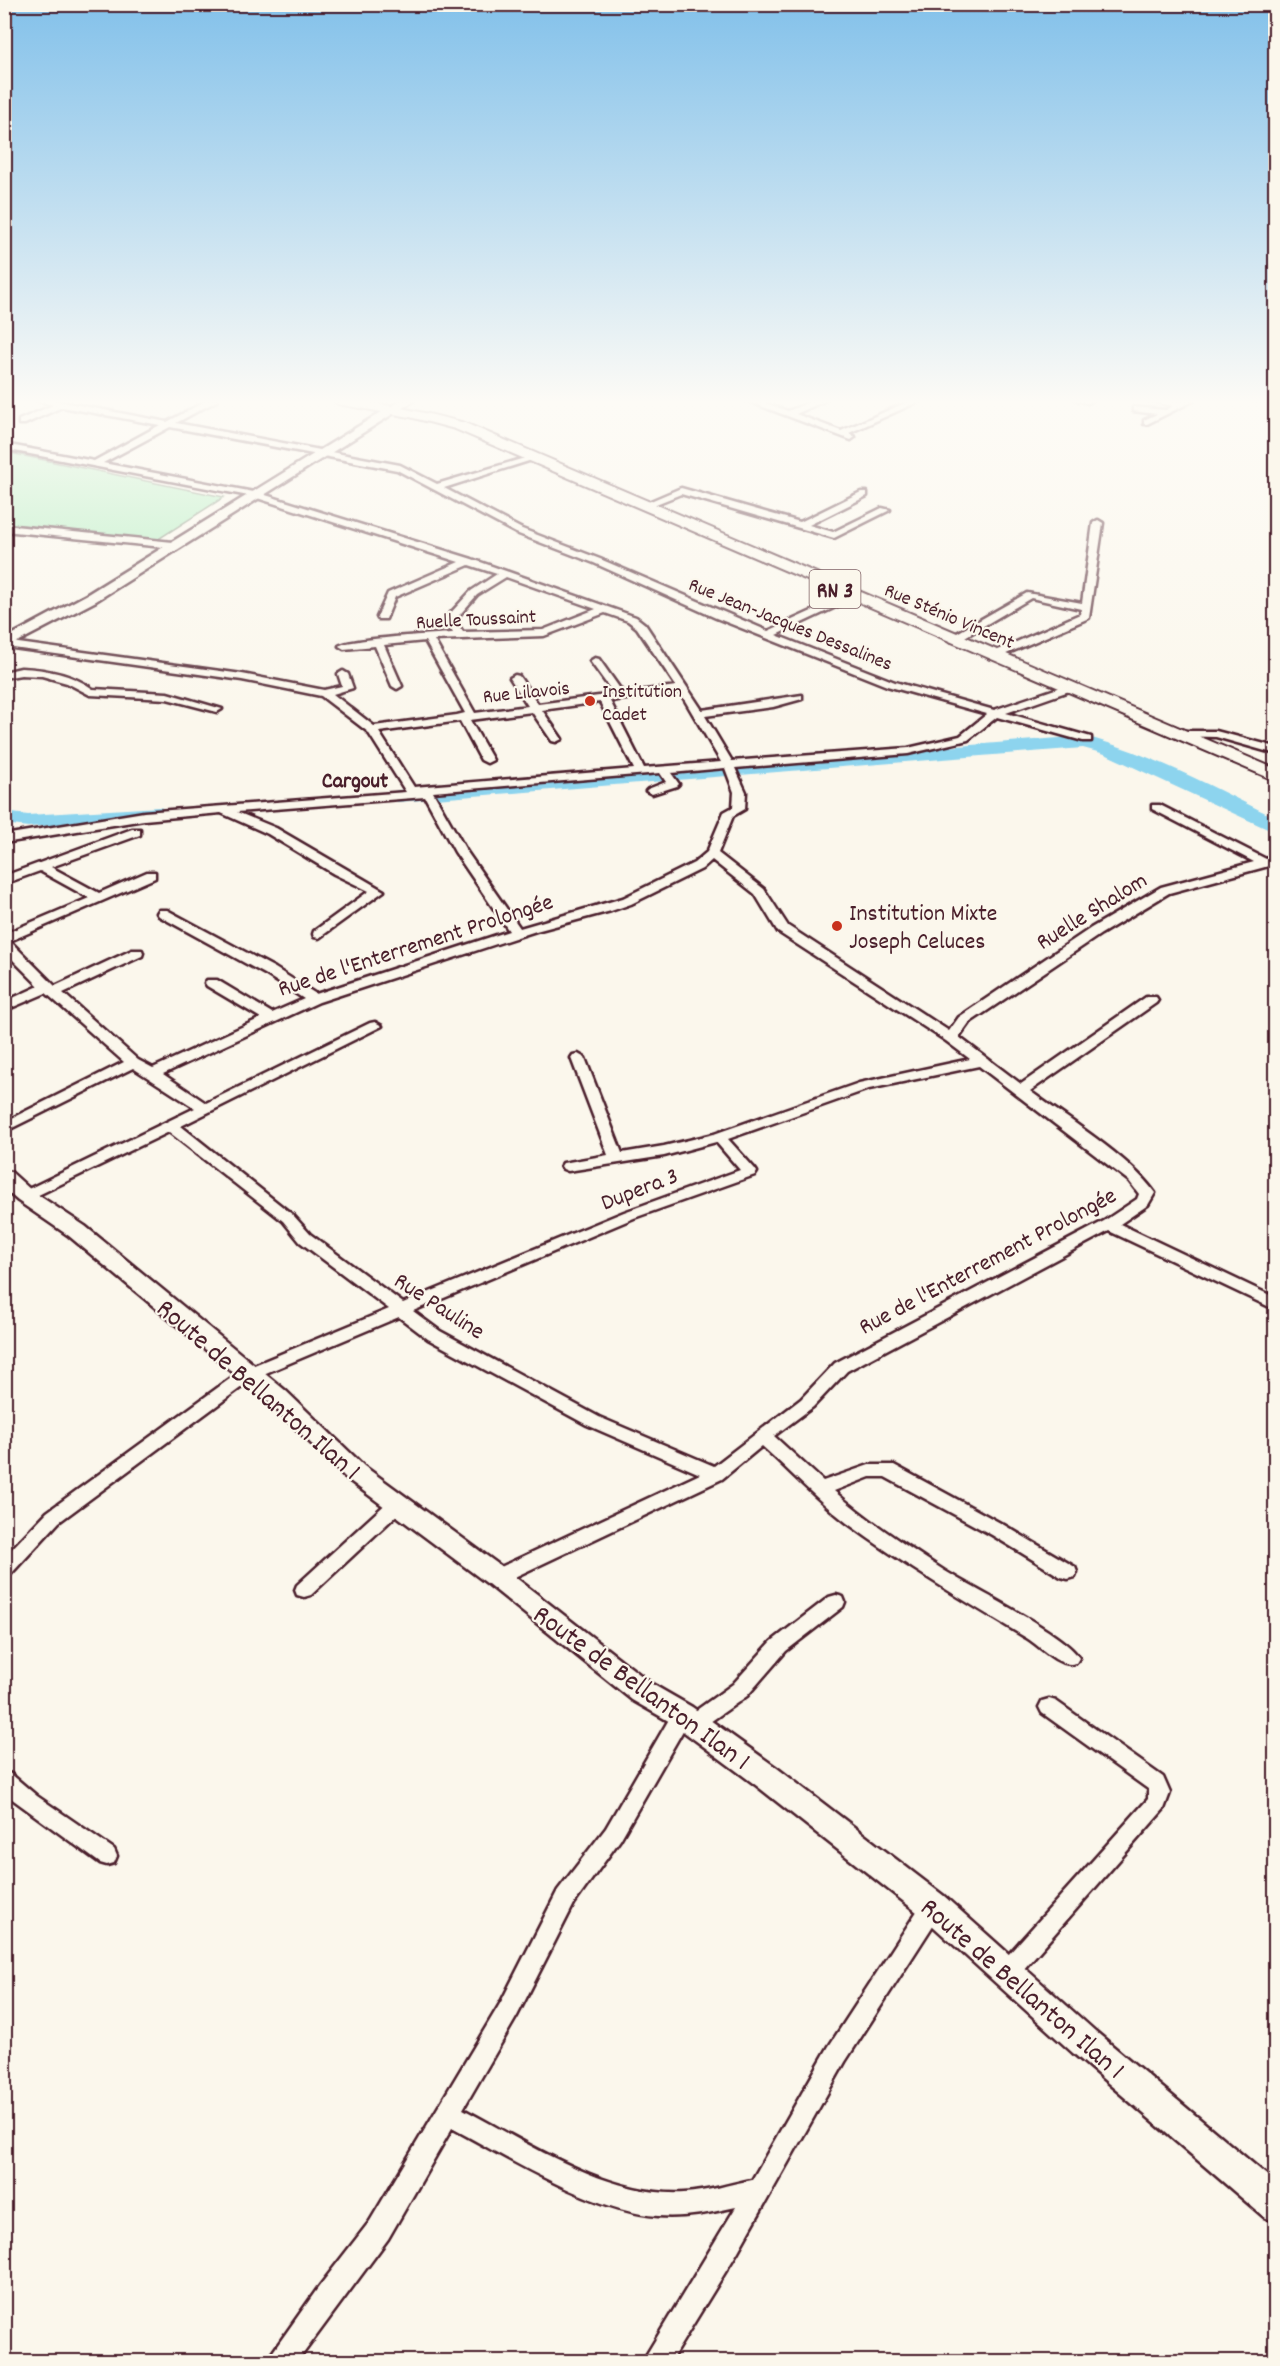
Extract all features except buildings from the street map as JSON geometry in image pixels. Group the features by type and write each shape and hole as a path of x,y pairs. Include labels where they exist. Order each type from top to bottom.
{"main road":[{"name":"Rue Sténio Vincent","path":"654,510 1275,776"}],"street":[{"path":"5,644 91,598 230,510"},
{"path":"306,510 506,573 632,619 640,626 683,688 729,768 740,792 739,809 728,814 712,854"},
{"name":"Rue Jean-Jacques Dessalines","path":"481,510 519,531 597,561 768,635 891,684 1087,739"},
{"path":"748,510 836,535 884,510"},
{"path":"801,526 832,510"},
{"path":"993,656 1085,616 1098,523"},
{"path":"4,528 173,545"},
{"path":"382,617 391,596 469,561"},
{"path":"460,635 450,620 474,593 506,573"},
{"path":"954,639 1030,595 1086,607"},
{"path":"768,635 852,596"},
{"name":"Ruelle Toussaint","path":"345,646 460,635 544,633 606,609"},
{"path":"429,638 487,760"},
{"path":"378,642 397,686"},
{"path":"5,644 242,677 324,693 348,688 343,675"},
{"path":"595,662 621,697"},
{"path":"4,675 18,671 65,678 82,685 90,692 167,696 217,709"},
{"path":"515,678 556,739"},
{"name":"Rue Lilavois","path":"372,730 467,715 604,700 683,688"},
{"path":"4,839 96,822 144,816 908,751 964,738 995,713 1068,688"},
{"path":"324,693 372,730 411,791 427,791"},
{"path":"699,714 773,704 798,697"},
{"path":"604,700 641,772"},
{"path":"1176,734 1216,734 1275,751"},
{"path":"652,791 673,784 665,772"},
{"path":"464,788 604,780"},
{"path":"427,791 461,852 517,933"},
{"path":"1156,807 1271,861"},
{"path":"223,811 272,831 338,871 378,891 319,934"},
{"path":"96,822 118,838"},
{"path":"4,880 136,832"},
{"name":"Rue de l'Enterrement Prolongée","path":"153,1073 314,999 517,933 617,904 698,866 712,854 760,892 783,929 951,1038 1111,1159 1134,1178 1147,1193 1143,1202 1109,1225 841,1366 807,1403 716,1474 497,1577"},
{"name":"Ruelle Shalom","path":"951,1038 964,1020 984,1006 1096,931 1165,890 1271,861"},
{"path":"40,866 97,897"},
{"path":"151,875 97,897 4,941 51,989 133,1063 153,1073 204,1108"},
{"path":"163,913 270,971 314,999"},
{"path":"4,1007 137,953"},
{"path":"212,983 271,1018"},
{"path":"1021,1091 1151,1000"},
{"path":"25,1196 375,1026"},
{"path":"578,1058 617,1158"},
{"path":"568,1166 664,1151 719,1137 864,1086 918,1072 981,1061"},
{"path":"4,1128 133,1063"},
{"name":"Rue Pauline","path":"170,1125 288,1218 305,1238 434,1335 531,1390 592,1421 716,1474"},
{"name":"Dupera 3","path":"4,1569 53,1517 248,1374 399,1309 629,1215 750,1172 719,1137"},
{"name":"Route de Bellanton Ilan 1","path":"4,1177 25,1196 77,1231 278,1397 355,1472 497,1577 642,1692 687,1719 767,1777 933,1906 1084,2042 1275,2205"},
{"path":"1109,1225 1275,1305"},
{"path":"762,1436 852,1517 939,1576 1040,1636 1069,1658"},
{"path":"822,1488 869,1471 888,1470 999,1530 1068,1572"},
{"path":"304,1590 397,1504"},
{"path":"281,2361 379,2230 509,2008 566,1898 613,1834 687,1719 740,1690 779,1646 836,1602"},
{"path":"1007,1972 1156,1803 1160,1793 1156,1783 1049,1707"},
{"path":"4,1780 30,1802 107,1856"},
{"path":"655,2361 759,2190 837,2054 933,1906"},
{"path":"448,2113 565,2175 634,2201 682,2205 759,2190"}],"green space":[{"path":"5,510 203,510 157,540 5,523"}],"waterway":[{"path":"398,796 1084,742 1112,750 1205,791 1276,827"},
{"path":"4,818 28,821 159,813"}],"place":[{"name":"Institution Cadet","path":"590,701"},
{"name":"Institution Mixte Joseph Celuces","path":"837,926"}],"district":[{"name":"Cargout","path":"355,779"}]}
